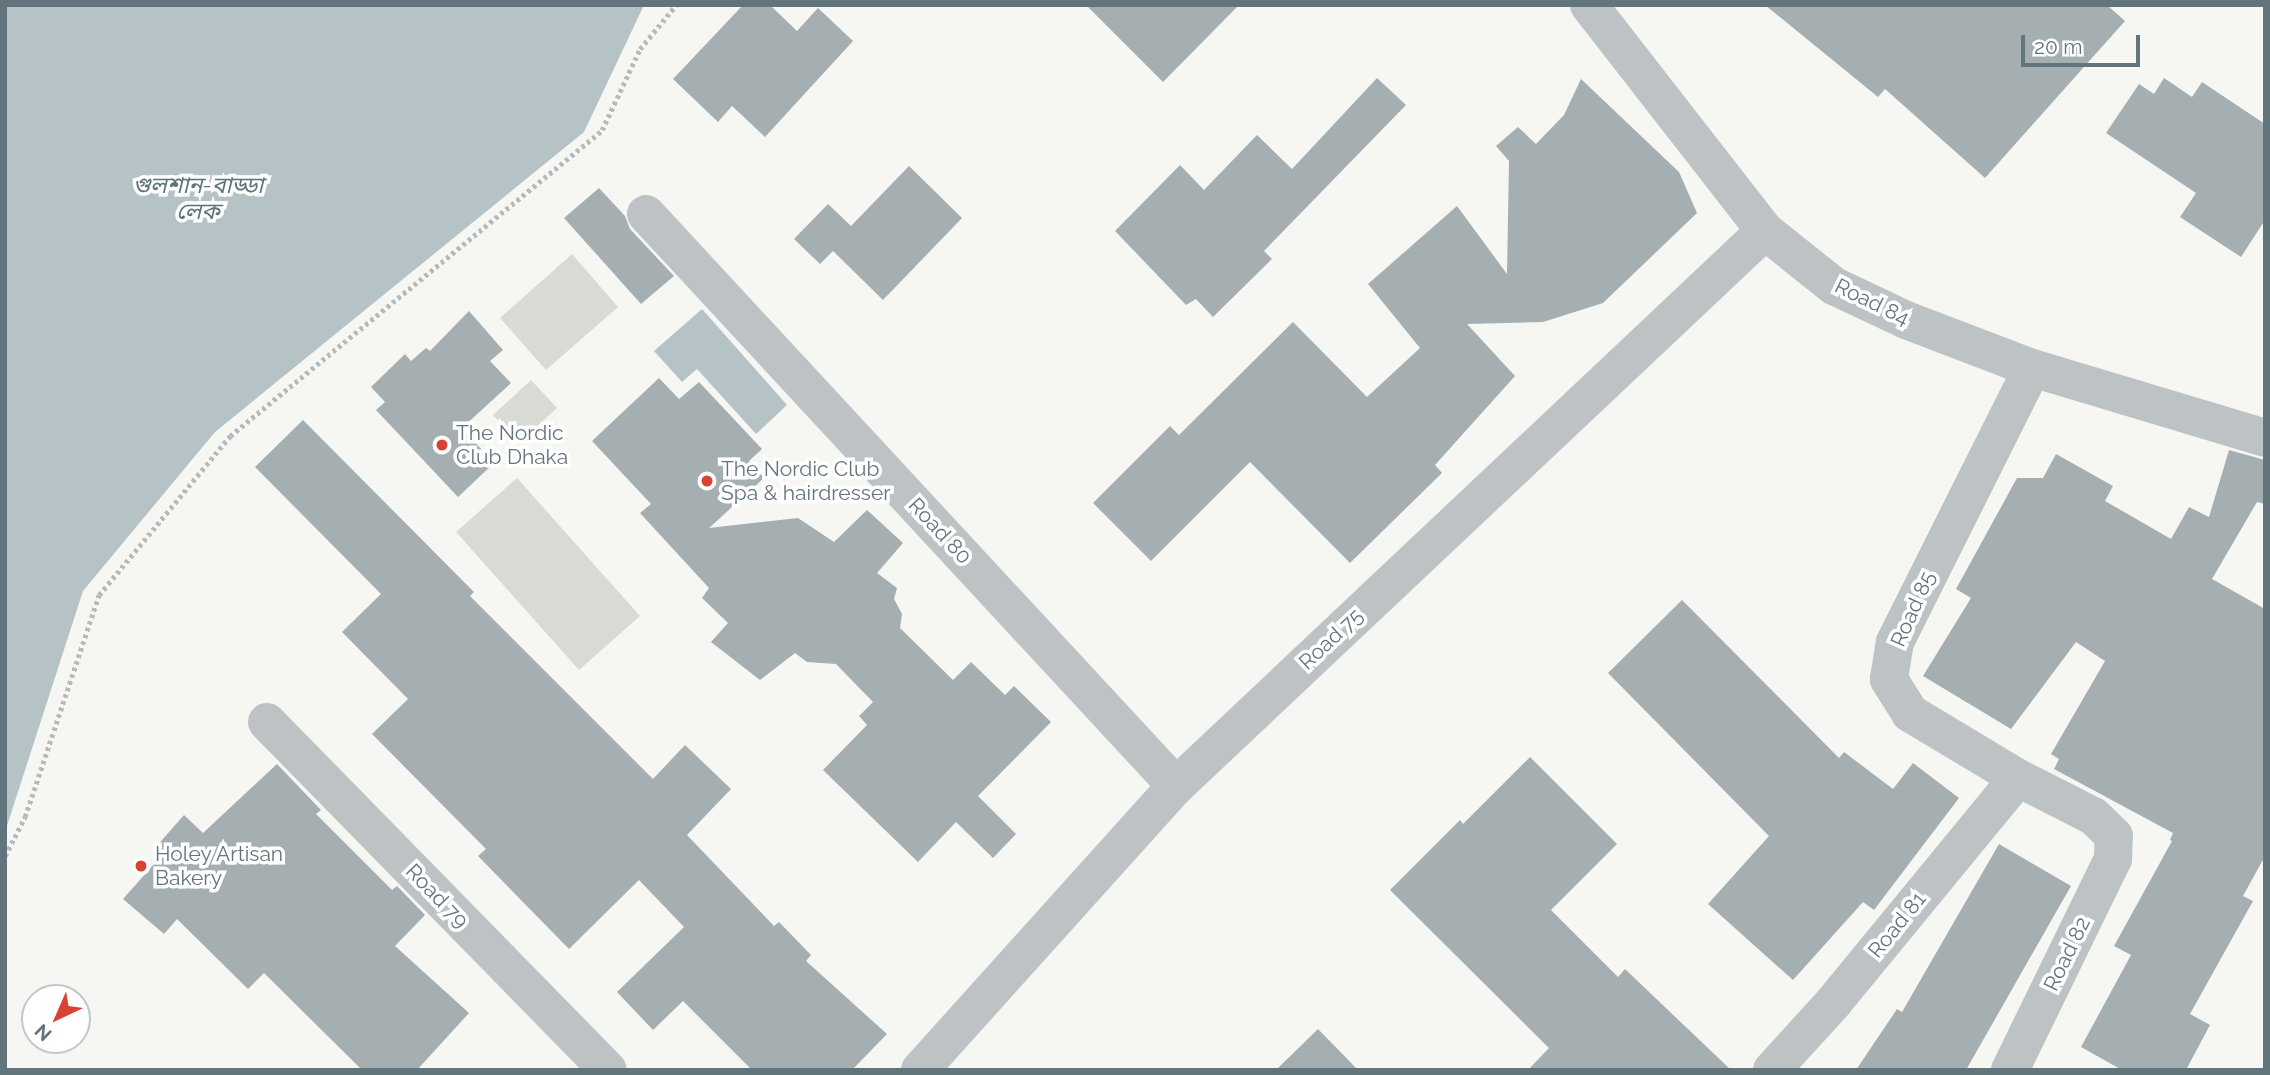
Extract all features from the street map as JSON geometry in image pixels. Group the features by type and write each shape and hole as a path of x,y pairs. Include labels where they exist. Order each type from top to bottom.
{"street":[{"name":"Road 84","path":"1589,5 1765,231 1834,286 1906,320 2032,368 2265,438"},
{"name":"Road 80","path":"646,214 1176,786"},
{"name":"Road 75","path":"920,1070 1176,786 1765,231"},
{"name":"Road 85","path":"2032,368 1895,642 1889,679 1910,713 2018,778 2093,816 2114,836"},
{"name":"Road 79","path":"267,722 608,1070"},
{"name":"Road 81","path":"1772,1070 1833,1003 2018,778"},
{"name":"Road 82","path":"2010,1070 2113,859 2114,836"}],"path":[{"path":"5,856 25,817 99,595 230,436 602,130 640,49 677,5"}],"shaded area":[{"path":"572,254 618,307 546,370 500,318"},
{"path":"531,380 557,408 519,443 493,415"},
{"path":"517,478 640,616 579,670 456,532"}],"water":[{"name":"গুলশান-বাড্ডা লেক","path":"5,5 644,5 584,132 215,432 83,591 5,832"},
{"path":"702,309 787,405 756,434 697,369 682,382 654,351"}],"building":[{"path":"743,5 770,5 797,31 818,8 853,41 765,137 732,106 718,122 673,79"},
{"path":"1086,5 1239,5 1163,82"},
{"path":"1765,5 2107,5 2125,21 1985,178 1885,89 1878,97"},
{"path":"1377,78 1406,105 1264,251 1272,259 1213,317 1196,299 1186,305 1115,231 1180,165 1204,190 1257,135 1292,169"},
{"path":"2164,78 2192,97 2202,82 2265,124 2265,220 2241,257 2180,217 2196,193 2106,133 2139,84 2154,94"},
{"path":"1581,79 1679,172 1697,213 1603,303 1543,322 1467,324 1515,376 1435,465 1442,473 1350,563 1250,462 1151,561 1093,503 1170,426 1179,435 1293,322 1367,397 1420,348 1368,284 1457,206 1507,274 1509,161 1496,146 1518,127 1536,144 1564,115"},
{"path":"909,166 962,218 883,300 833,251 820,264 794,239 828,204 851,226"},
{"path":"599,188 625,216 630,229 674,276 641,304 564,218"},
{"path":"469,311 503,350 490,361 511,383 462,428 494,463 458,497 376,410 385,402 371,387 405,354 411,361 426,348 430,351"},
{"path":"659,378 679,399 699,382 762,449 749,461 764,478 709,528 798,518 834,542 867,510 903,543 877,573 897,588 894,599 902,614 900,628 953,680 971,662 1005,695 1014,686 1051,722 978,796 1016,834 993,858 956,822 918,862 823,770 867,725 859,716 873,702 836,664 807,662 795,653 760,680 711,642 728,623 702,598 709,588 640,513 651,504 592,441"},
{"path":"303,420 474,592 470,596 653,779 685,745 731,789 687,835 774,926 779,922 811,955 806,961 887,1034 852,1070 752,1070 683,1001 653,1030 617,992 684,927 639,880 569,949 478,856 486,849 372,734 408,699 342,632 381,594 255,467"},
{"path":"2229,450 2265,460 2265,504 2257,502 2212,579 2265,609 2265,856 2243,896 2253,901 2190,1014 2210,1025 2186,1070 2122,1070 2081,1047 2131,955 2114,946 2172,841 2170,840 2173,833 2054,769 2059,759 2051,754 2105,661 2076,642 2011,729 1923,676 1971,598 1956,589 2017,478 2043,478 2056,454 2113,486 2105,501 2171,539 2189,507 2209,517"},
{"path":"1682,600 1839,758 1844,752 1893,789 1913,763 1959,798 1874,910 1863,902 1793,980 1708,904 1769,836 1608,673"},
{"path":"1530,757 1617,844 1551,910 1618,977 1625,969 1731,1070 1528,1070 1549,1048 1390,890 1460,820 1463,824"},
{"path":"277,764 321,810 316,814 392,890 397,886 425,915 395,946 469,1013 417,1070 362,1070 264,973 248,989 177,919 164,934 123,899 162,855 155,848 184,815 203,833"},
{"path":"1999,844 2071,886 1966,1070 1856,1070 1897,1009 1902,1012"},
{"path":"1318,1029 1358,1070 1276,1070"}],"place":[{"name":"The Nordic Club Dhaka","path":"442,445"},
{"name":"The Nordic Club Spa & hairdresser","path":"707,481"},
{"name":"Holey Artisan Bakery","path":"141,866"}]}
